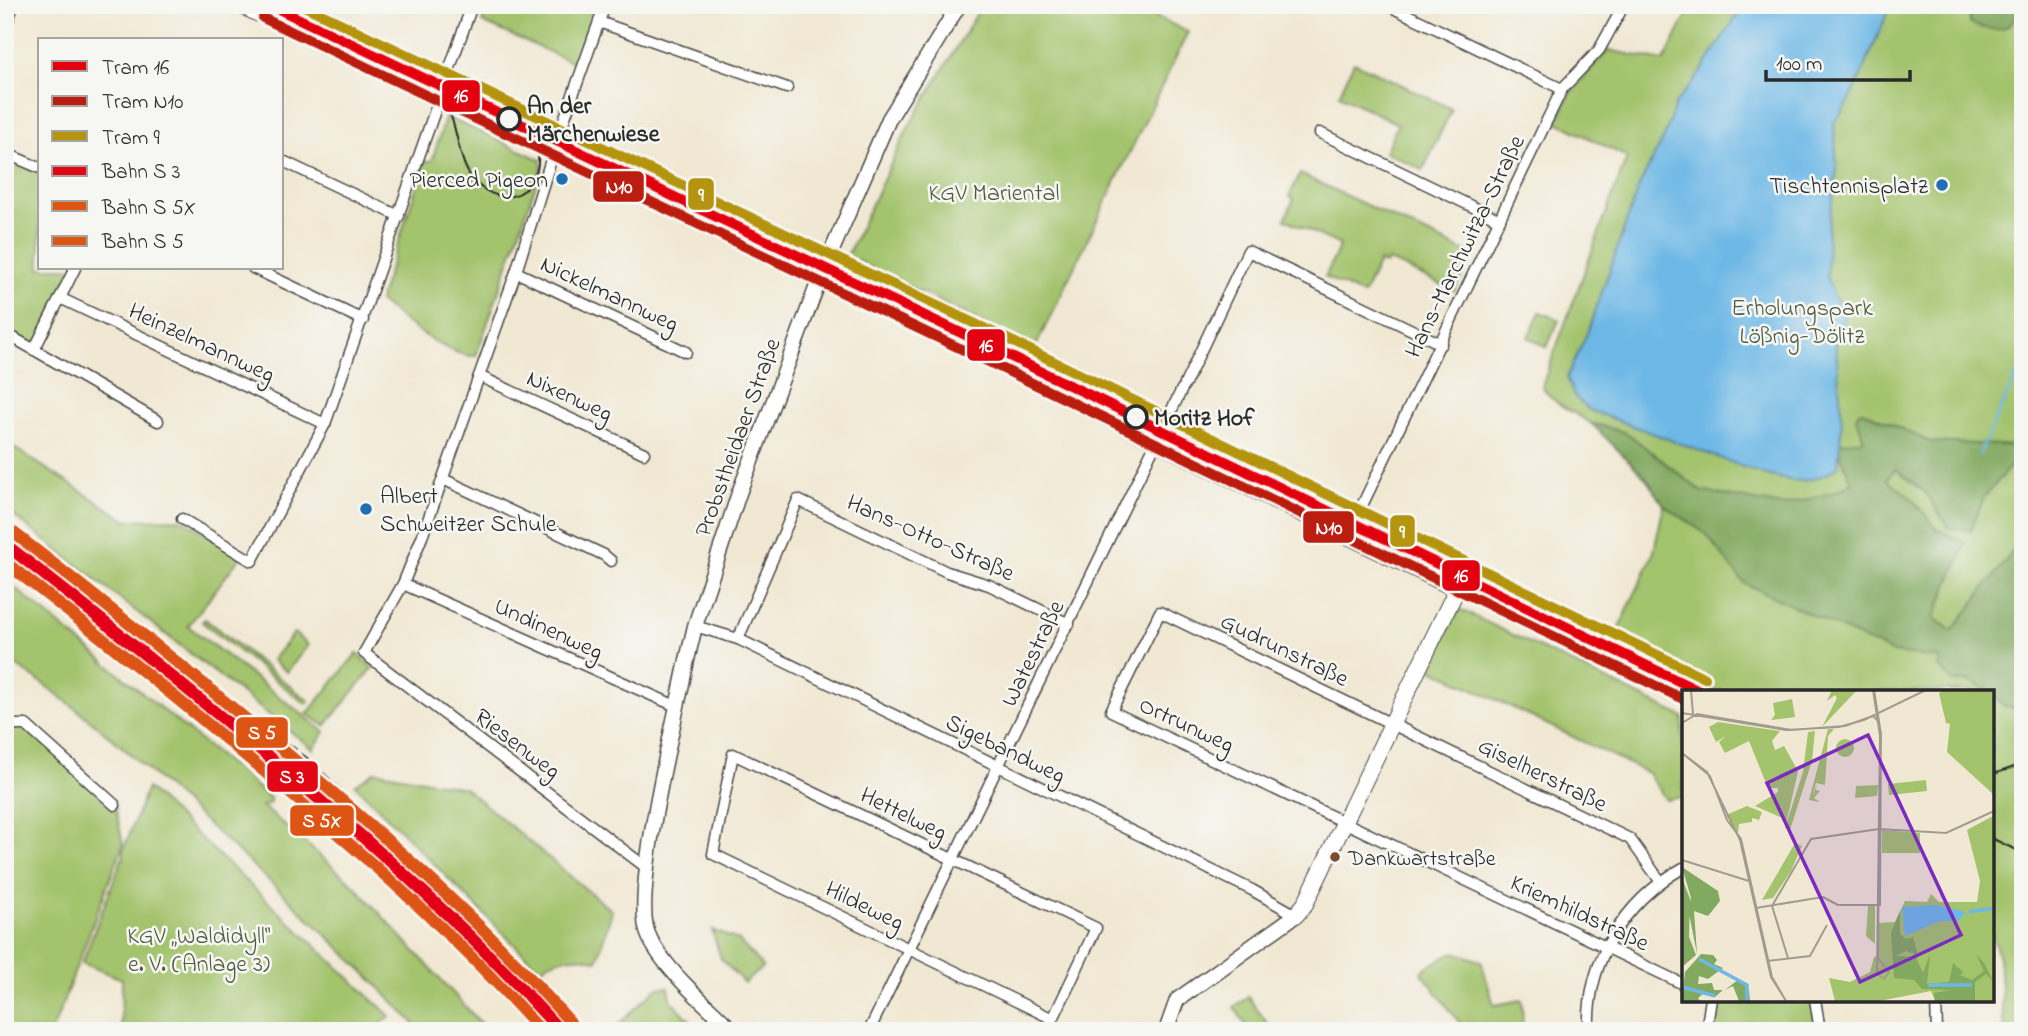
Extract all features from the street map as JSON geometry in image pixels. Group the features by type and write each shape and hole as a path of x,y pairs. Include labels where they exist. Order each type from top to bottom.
{"main road":[{"path":"240,5 820,278 1456,589"},
{"path":"282,5 410,65 447,79 805,252 828,260 1167,422 1466,570 1296,915"}],"street":[{"path":"5,30 13,5"},
{"path":"182,519 251,561 325,424 472,5"},
{"path":"403,583 516,272 559,134 605,5"},
{"name":"Probstheidaer Straße","path":"733,1031 657,951 648,933 643,913 647,867 695,626 774,393 820,278 889,119 959,5"},
{"path":"1387,5 1562,89"},
{"name":"Hans-Marchwitza-Straße","path":"1357,516 1562,89 1599,50 1624,5"},
{"path":"599,22 787,88"},
{"path":"1320,133 1500,220"},
{"path":"5,153 38,167"},
{"path":"285,162 399,216"},
{"name":"Watestraße","path":"869,1031 1157,444 1248,251 1441,344"},
{"path":"34,350 74,270"},
{"path":"257,270 363,320"},
{"name":"Nickelmannweg","path":"516,272 686,352"},
{"name":"Heinzelmannweg","path":"60,298 325,424"},
{"path":"5,333 158,421"},
{"name":"Nixenweg","path":"479,376 644,453"},
{"path":"443,479 604,555 611,562"},
{"name":"Hans-Otto-Straße","path":"738,639 798,500 947,572 978,584 989,585 1069,624"},
{"name":"Riesenweg","path":"403,583 364,653 647,867"},
{"name":"Undinenweg","path":"403,583 678,707"},
{"name":"Gudrunstraße","path":"1160,612 1391,724"},
{"name":"Ortrunweg","path":"1160,612 1111,711 1344,822"},
{"name":"Sigebandweg","path":"695,626 738,639 1244,886 1296,915"},
{"name":"Giselherstraße","path":"1391,724 1630,839 1661,882"},
{"path":"5,725 26,725 115,805"},
{"name":"Hettelweg","path":"722,794 733,754 1096,928 1053,1019"},
{"name":"Hildeweg","path":"722,794 713,854 1053,1019"},
{"name":"Kriemhildstraße","path":"1344,822 1682,984"},
{"path":"1589,1031 1593,985 1606,948 1628,913 1661,882 1682,869"},
{"path":"1166,1031 1177,1000 1296,915"},
{"path":"1706,1031 1711,1001"},
{"path":"1815,1001 1820,1031"},
{"path":"1936,1001 1937,1031"},
{"path":"1047,1031 1053,1019"}],"green space":[{"path":"488,5 601,5 579,65 482,22"},
{"name":"KGV Mariental","path":"982,5 1132,5 1188,32 1035,348 847,256 908,128"},
{"name":"Erholungspark Lößnig-Dölitz","path":"1692,5 2023,5 2023,1031 2004,1031 1999,958 1993,937 1993,690 1712,690 1613,641 1653,555 1664,505 1640,472 1611,440 1557,402 1542,386 1627,157 1557,122 1570,94 1608,50 1664,61"},
{"path":"1969,5 2020,5 2012,22 2007,26 2001,29 1986,29 1970,24"},
{"path":"1354,62 1452,109 1423,170 1385,152 1398,124 1339,95"},
{"path":"446,116 541,160 542,167 476,356 452,351 439,344 379,301 425,161 432,161"},
{"path":"5,153 38,167 38,270 74,270 34,350 5,333"},
{"path":"1300,174 1472,255 1455,291 1388,260 1386,264 1379,262 1363,295 1325,277 1340,245 1285,219 1294,199 1289,196"},
{"path":"1540,312 1559,320 1547,347 1528,337"},
{"path":"1861,410 1930,442 2023,446 2023,452 1984,497 1971,530 1949,528 1926,493 1896,469 1887,479 1911,498 1937,529 1966,543 1934,618 1952,631 2023,538 2023,711 2004,706 1993,690 1969,681 1953,682 1938,666 1940,658 1893,653 1744,583 1706,534 1664,505 1646,478 1591,423 1627,433 1701,491 1783,506 1835,492 1852,483 1836,443 1864,440 1856,416"},
{"path":"5,442 126,520 182,519 242,555 188,626 325,732 313,749 5,509"},
{"path":"5,580 270,798 270,803 262,806 353,884 487,1030 421,1031 314,923 156,777 83,714 5,658"},
{"path":"1459,609 1682,717 1682,797 1666,800 1648,773 1430,668"},
{"path":"205,619 309,701 306,704 202,622"},
{"path":"294,633 308,645 287,672 272,660"},
{"path":"357,653 373,668 325,726 307,714"},
{"path":"5,725 26,725 115,805 123,845 52,1031 5,1031"},
{"path":"375,771 465,788 612,911 597,961 582,957 559,959 540,970 355,785"},
{"name":"KGV „Waldidyll“ e. V. (Anlage 3)","path":"147,788 390,1016 373,1031 121,1031 122,979 82,963 124,859 123,851"},
{"path":"712,930 738,940 763,967 744,983 721,959"},
{"path":"1454,952 1481,961 1494,1005 1522,1000 1523,1031 1466,1031 1422,973 1425,968"},
{"path":"669,987 671,1000 700,1031 612,1030 657,988"},
{"path":"1248,997 1273,1031 1250,1031 1234,1007"},
{"path":"1715,1001 1812,1001 1817,1031 1710,1031"}],"water":[{"path":"1744,5 1891,5 1851,99 1834,123 1837,169 1828,229 1827,278 1834,297 1844,307 1844,322 1835,335 1842,420 1838,467 1809,480 1789,480 1757,472 1589,410 1574,396 1567,377 1589,329 1639,186 1664,137 1676,102 1696,79"}],"waterway":[{"path":"1979,455 2023,361"}],"tram line":[{"name":"16","path":"270,5 997,350 1697,690"},
{"name":"9","path":"302,5 1003,337 1705,678"},
{"name":"N10","path":"263,18 991,363 1682,699"},
{"path":"425,84 445,102 463,162 475,182 485,190 500,196 514,196 525,190 533,180 538,154 534,139 525,126"},
{"path":"1993,774 2023,764"},
{"path":"1993,839 2023,853"}],"railway":[{"path":"5,522 309,760 459,900 584,1031"}],"transit line":[{"path":"14,533 187,671 363,819 470,917 570,1022"},
{"path":"5,544 248,739 355,830 461,927 560,1031"},
{"path":"5,562 177,699 347,841 447,933 541,1031"}],"place":[{"name":"An der Märchenwiese","path":"509,119"},
{"name":"Pierced Pigeon","path":"562,179"},
{"name":"Tischtennisplatz","path":"1942,185"},
{"name":"Moritz Hof","path":"1136,417"},
{"name":"Albert Schweitzer Schule","path":"366,509"},
{"name":"Dankwartstraße","path":"1335,857"}]}
